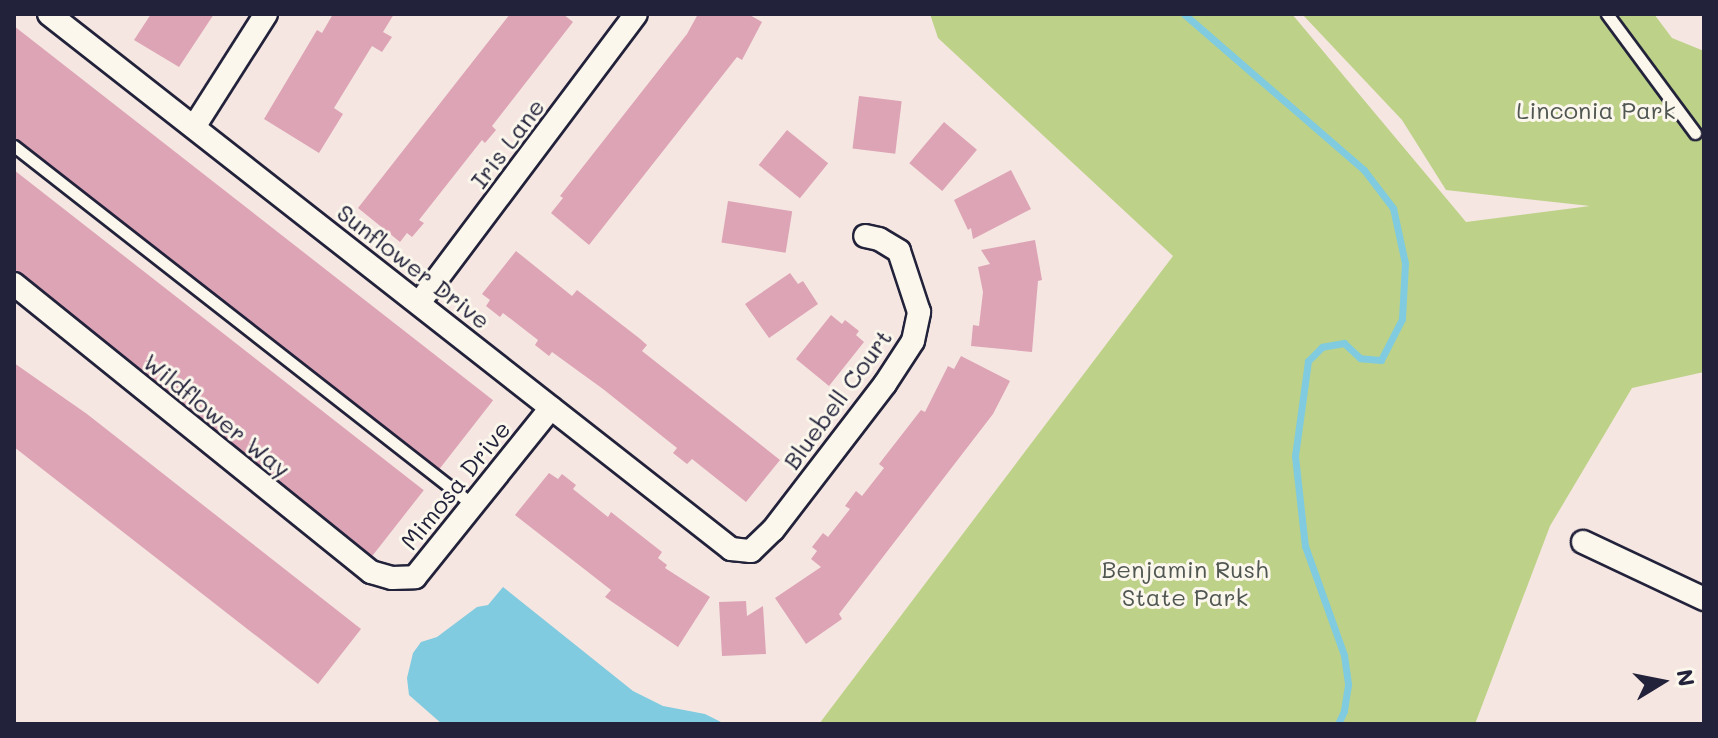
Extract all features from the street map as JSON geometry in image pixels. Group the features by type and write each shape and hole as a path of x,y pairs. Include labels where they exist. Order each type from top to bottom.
{"street":[{"name":"Sunflower Drive","path":"49,14 731,549 751,551"},
{"path":"194,127 266,14"},
{"name":"Iris Lane","path":"419,303 636,14"},
{"name":"Bluebell Court","path":"751,551 773,530 885,384 913,341 919,312 899,251 879,239 865,236"},
{"name":"Wildflower Way","path":"14,284 371,572 392,578"},
{"name":"Mimosa Drive","path":"392,578 415,577 551,408"},
{"path":"1583,542 1704,599"}],"lane":[{"path":"1607,14 1695,133"},
{"path":"14,146 473,505"}],"green space":[{"path":"930,14 1292,14 1466,222 1590,206 1446,190 1402,120 1302,14 1654,14 1672,38 1704,51 1704,372 1632,388 1550,526 1475,724 819,724 1173,256 938,38"}],"water":[{"path":"503,587 633,691 663,706 705,714 725,724 442,724 409,695 407,678 413,653 421,642 437,637 477,607 488,605"}],"building":[{"path":"151,14 214,14 179,67 134,40"},
{"path":"333,14 394,14 383,32 392,37 382,52 372,46 334,108 343,114 319,153 264,119 317,30 322,33"},
{"path":"510,14 563,14 573,22 492,126 496,130 485,143 482,140 419,220 424,223 412,237 407,233 400,242 358,208"},
{"path":"698,14 748,14 762,22 742,60 737,57 589,245 551,213 563,198 560,196 687,34"},
{"path":"14,26 493,400 437,472 14,141"},
{"path":"859,96 902,101 895,154 853,149"},
{"path":"944,122 977,150 942,191 909,163"},
{"path":"787,130 828,163 800,198 759,165"},
{"path":"14,170 424,490 368,562 14,285"},
{"path":"1011,170 1031,209 973,239 971,228 968,230 954,200"},
{"path":"728,201 792,211 786,253 721,242"},
{"path":"1035,240 1042,280 1038,281 1032,352 971,346 973,325 979,326 983,292 978,267 990,264 981,250"},
{"path":"516,251 572,296 577,290 639,338 647,345 642,351 780,460 746,502 692,459 687,464 673,453 677,448 603,389 552,352 549,356 535,345 538,340 503,313 500,317 486,306 490,300 482,294"},
{"path":"790,273 798,284 803,281 818,304 769,338 745,304"},
{"path":"831,315 842,324 845,320 859,331 856,335 864,342 829,386 796,359"},
{"path":"961,356 1010,381 993,414 839,614 842,619 806,644 775,598 821,567 811,559 817,551 812,547 823,533 828,537 850,509 845,506 856,491 862,496 884,468 879,464 921,410 925,412 948,366 954,369"},
{"path":"14,363 87,414 361,629 318,684 14,447"},
{"path":"549,473 558,479 562,474 576,485 573,489 608,517 611,512 662,552 658,558 667,565 665,568 710,597 678,647 605,597 611,590 515,515"},
{"path":"746,601 747,616 763,606 766,654 722,656 719,602"}],"waterway":[{"path":"1184,14 1364,170 1393,208 1405,263 1402,319 1381,360 1360,358 1344,343 1322,347 1308,361 1295,456 1305,546 1344,655 1348,685 1344,711 1338,724"}],"park label":[{"name":"Linconia Park","path":"1596,110"},
{"name":"Benjamin Rush State Park","path":"1185,583"}]}
